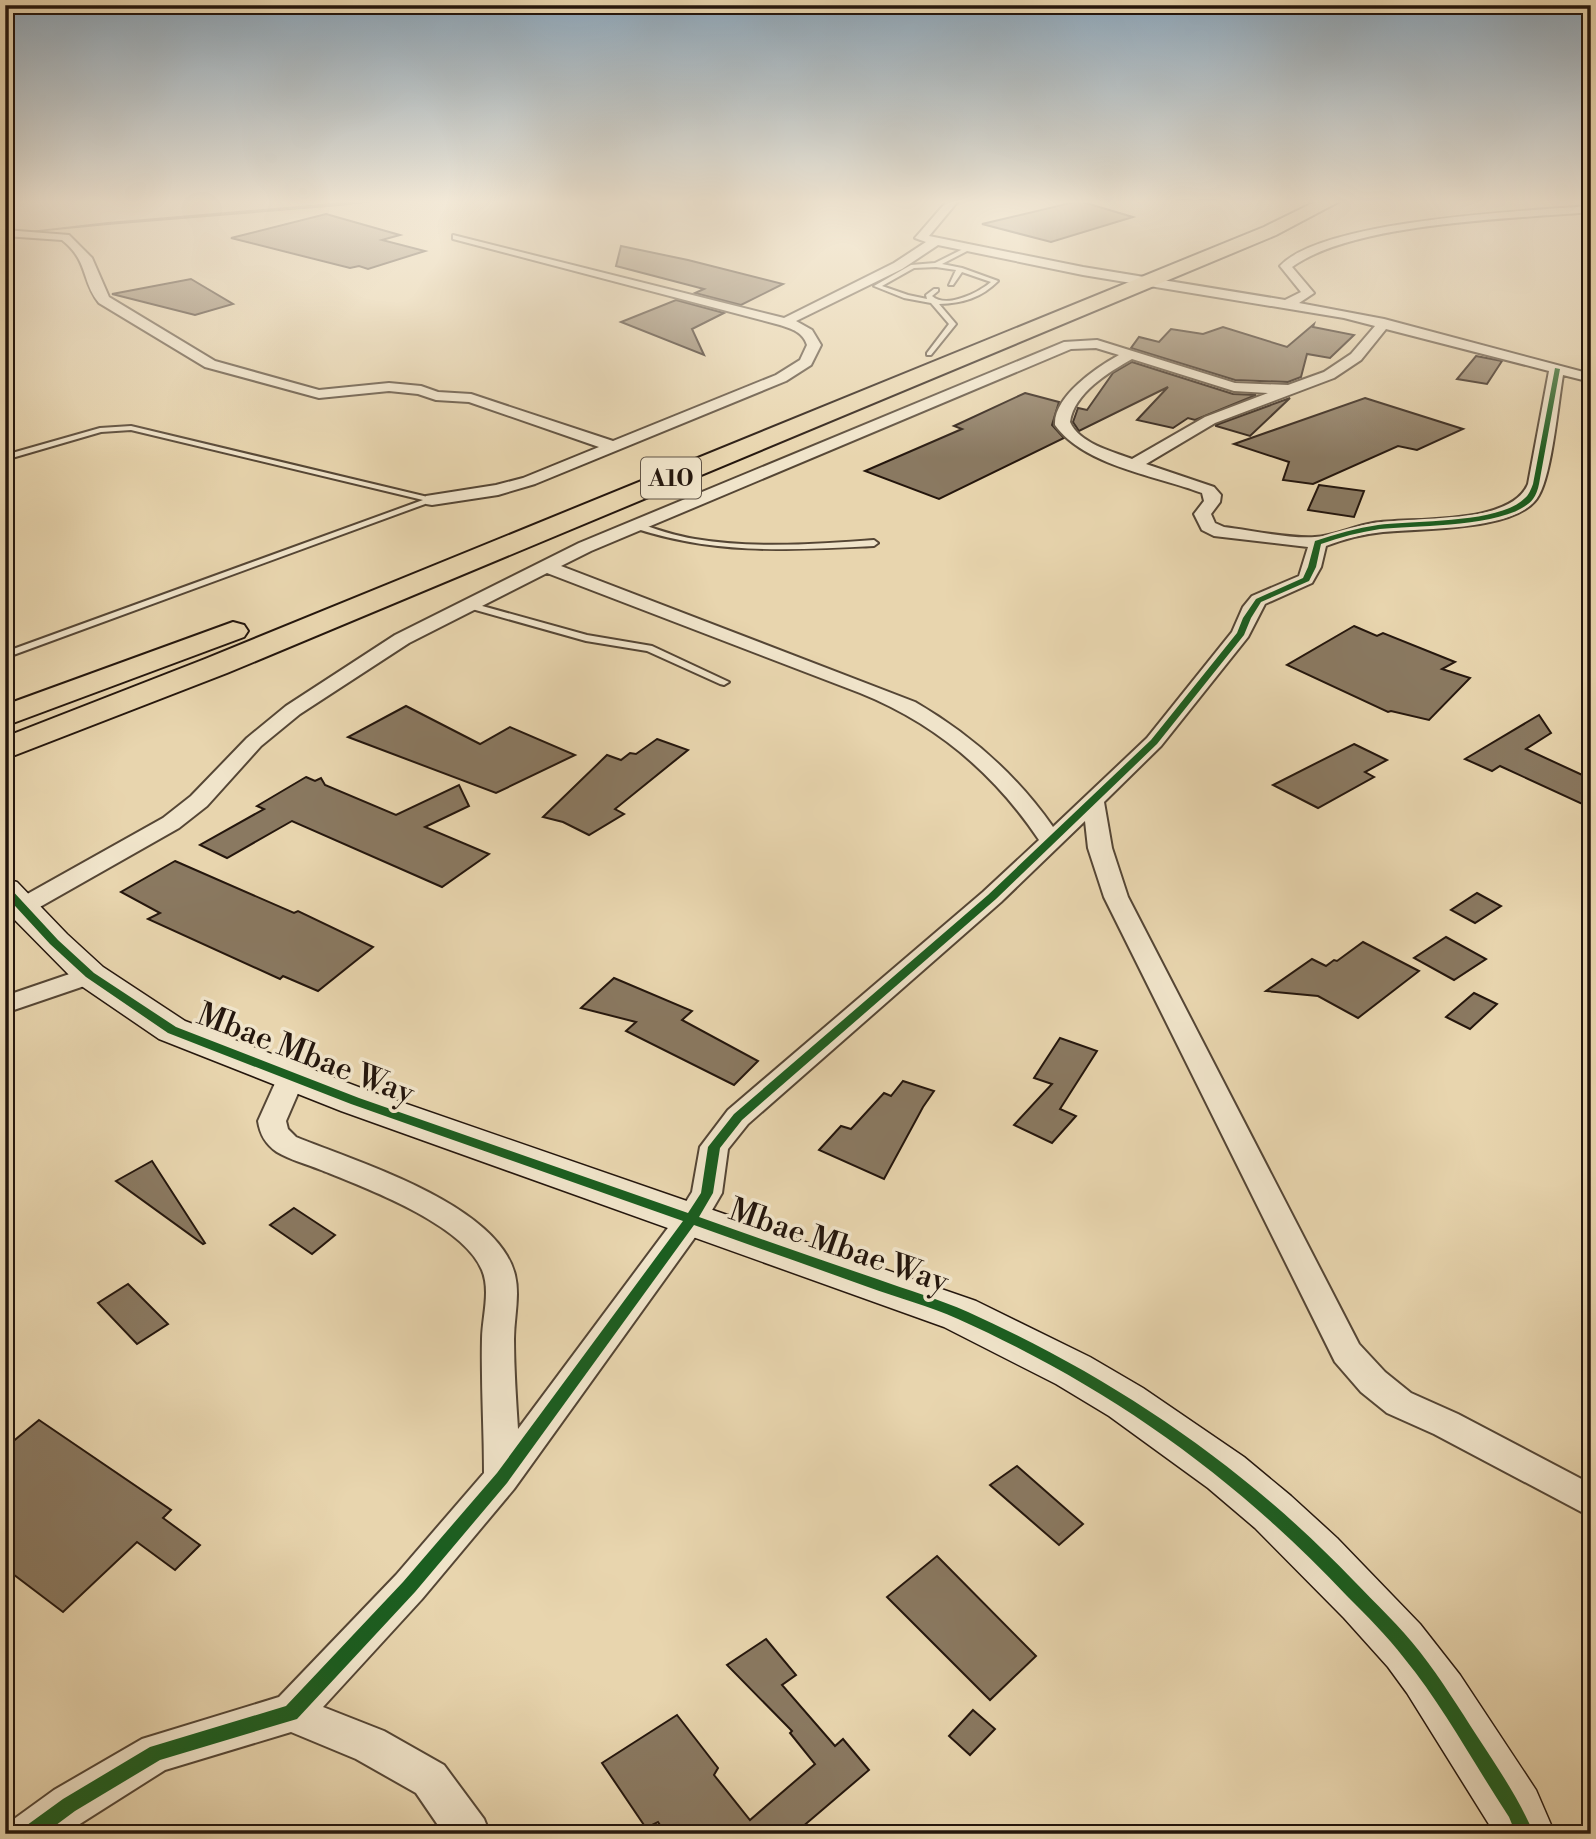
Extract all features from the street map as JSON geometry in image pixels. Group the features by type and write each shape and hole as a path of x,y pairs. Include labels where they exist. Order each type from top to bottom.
{"main road":[{"name":"A10","path":"429,553 1095,286"},
{"name":"A10","path":"5,749 1137,286"},
{"path":"5,716 249,624"},
{"path":"5,771 63,727"}],"street":[{"path":"95,286 96,292 110,305 210,364 319,394 389,387 421,390 436,396 471,398 612,446"},
{"path":"432,500 508,487 796,370 811,356 814,345 811,336 803,329 645,286"},
{"path":"785,322 858,286"},
{"path":"1180,286 1289,303 1384,323 1591,378"},
{"path":"1289,303 1308,293 1305,286"},
{"path":"1134,464 1210,420 1294,390 1347,365 1384,323"},
{"path":"13,898 171,823 198,801 254,742 293,710 391,646 468,605 585,547 1069,345 1091,343 1234,387 1294,390"},
{"path":"1131,355 1093,376 1078,393 1063,418 1063,426 1087,445 1208,490 1213,495 1212,502 1202,514 1208,526 1220,531 1318,543 1383,527 1473,520 1517,507 1530,499 1536,484 1557,369"},
{"path":"29,1834 69,1805 156,1753 291,1713 410,1587 502,1478 690,1221 707,1193 714,1147 738,1117 992,897 1154,742 1241,633 1247,614 1256,599 1306,579 1318,543"},
{"path":"548,567 778,657 881,694 925,716 1000,774 1027,804 1051,841"},
{"path":"5,710 166,656"},
{"path":"1093,800 1100,848 1116,897 1346,1353 1373,1382 1399,1403 1446,1424 1591,1502"},
{"name":"Mbae Mbae Way","path":"13,898 54,942 90,975 172,1030 291,1077 972,1319 1018,1340 1120,1397 1184,1439 1268,1505 1340,1575 1412,1656 1515,1811 1525,1834"},
{"path":"5,1005 90,975"},
{"path":"291,1077 272,1121 274,1133 285,1144 415,1199 451,1218 476,1236 491,1254 498,1269 500,1291 498,1336 502,1478"},
{"path":"291,1713 370,1745 430,1779 469,1834"}],"lane":[{"path":"879,286 890,292 933,301 961,302 977,296 989,286"},
{"path":"929,354 947,335 953,324 928,296 936,290"},
{"path":"5,458 100,430 131,428 432,500"},
{"path":"5,655 432,500"},
{"path":"637,526 665,537 709,544 783,549 874,543"},
{"path":"468,605 586,638 649,648 724,682"}],"building":[{"path":"155,286 202,286 233,304 195,315 112,294"},
{"path":"692,286 779,286 741,305 695,293 704,289"},
{"path":"676,300 724,313 692,329 704,355 621,322"},
{"path":"1314,324 1313,327 1354,335 1330,358 1307,354 1301,377 1288,382 1235,380 1131,348 1139,337 1159,342 1171,329 1203,334 1223,327 1287,347"},
{"path":"1476,356 1502,361 1487,384 1457,379"},
{"path":"1132,362 1233,394 1256,395 1195,420 1188,418 1173,428 1137,420 1168,387 1079,431 1073,422 1078,408 1087,410 1113,373"},
{"path":"1025,393 1059,402 1052,425 1064,438 939,499 865,471 962,429 954,426"},
{"path":"1290,398 1250,436 1216,426 1216,425"},
{"path":"1365,398 1463,429 1417,450 1398,446 1313,484 1283,480 1289,462 1234,444"},
{"path":"1319,485 1364,491 1354,517 1308,510"},
{"path":"1354,626 1377,636 1383,633 1455,662 1442,669 1470,678 1429,720 1388,712 1287,665"},
{"path":"406,706 480,744 510,727 575,755 496,793 348,737"},
{"path":"1539,715 1551,733 1526,749 1591,779 1591,808 1500,766 1492,771 1465,759"},
{"path":"657,739 688,750 615,809 624,814 589,835 563,822 543,817 607,755 621,760 630,753 636,754"},
{"path":"1354,744 1387,760 1365,772 1374,777 1318,808 1273,785"},
{"path":"306,777 315,781 321,778 325,785 396,815 459,785 469,806 425,827 489,854 442,887 292,821 227,858 200,845 264,809 257,806"},
{"path":"175,861 294,913 298,911 373,947 318,991 283,976 280,979 148,919 160,913 121,892"},
{"path":"1477,893 1501,906 1475,923 1451,910"},
{"path":"1446,937 1486,959 1454,980 1414,958"},
{"path":"1363,942 1419,971 1358,1018 1318,996 1266,991 1312,959 1326,966"},
{"path":"614,978 692,1011 682,1020 758,1061 734,1085 626,1031 636,1022 581,1008"},
{"path":"1474,993 1497,1004 1470,1029 1446,1017"},
{"path":"1060,1038 1097,1051 1060,1109 1076,1116 1052,1143 1014,1125 1052,1084 1034,1078"},
{"path":"903,1081 934,1091 884,1179 819,1150 841,1126 851,1129 884,1093 891,1096"},
{"path":"152,1161 205,1243 116,1181"},
{"path":"294,1208 335,1235 312,1254 270,1225"},
{"path":"128,1284 168,1324 137,1344 98,1303"},
{"path":"39,1420 171,1510 163,1518 200,1545 175,1570 137,1542 63,1612 5,1568 5,1448"},
{"path":"1017,1466 1083,1524 1059,1545 990,1485"},
{"path":"937,1556 1036,1656 990,1700 887,1597"},
{"path":"766,1639 796,1675 782,1685 835,1746 843,1739 869,1770 794,1834 666,1834 658,1822 646,1828 602,1763 677,1715 718,1768 714,1775 750,1820 815,1764 790,1733 792,1731 727,1665"},
{"path":"973,1710 995,1729 970,1755 949,1736"}],"cycle path":[{"path":"29,1834 69,1805 156,1753 291,1713 409,1587 502,1478 690,1221 707,1193 714,1147 738,1117 992,897 1154,742 1241,633 1252,607 1258,600 1306,579 1318,543 1373,528 1481,518 1518,507 1529,499 1536,484 1557,369"},
{"path":"5,889 54,942 90,975 172,1030 355,1101 960,1314 1018,1341 1126,1402 1177,1436 1273,1512 1319,1555 1395,1635 1453,1713 1515,1811 1525,1834"}]}
